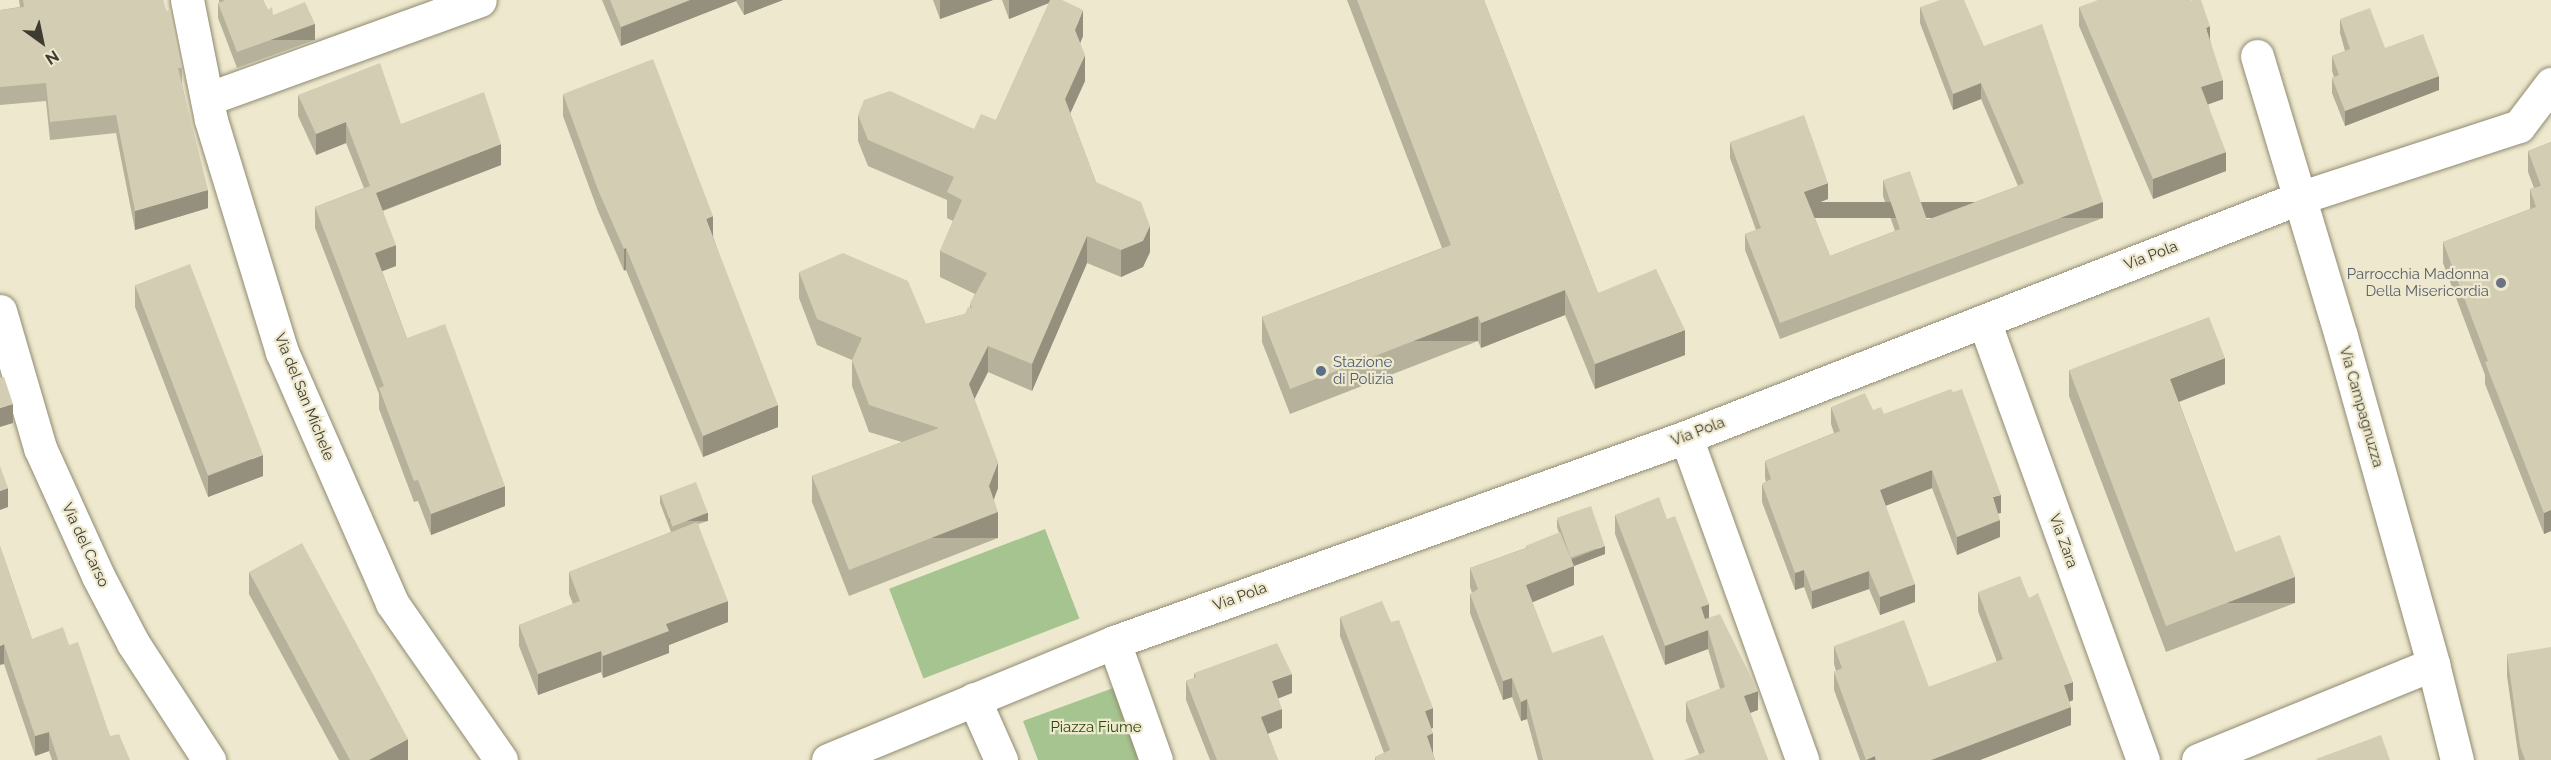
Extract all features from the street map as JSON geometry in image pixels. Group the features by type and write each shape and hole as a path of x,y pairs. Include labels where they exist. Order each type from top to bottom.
{"street":[{"name":"Via del San Michele","path":"187,0 207,99 282,352 392,603 501,760"},
{"path":"207,99 480,0"},
{"name":"Via Campagnuzza","path":"2257,56 2341,336 2433,664 2457,760"},
{"name":"Via Pola","path":"828,760 1114,642 1686,437 2299,198 2519,126 2551,84"},
{"name":"Via del Carso","path":"0,311 40,448 98,576 133,643 209,760"},
{"name":"Via Zara","path":"1984,321 2143,760"},
{"path":"1686,437 1802,760"},
{"path":"1114,642 1156,760"},
{"path":"2198,760 2433,664"},
{"path":"974,699 1001,760"}],"green space":[{"path":"1045,529 1079,619 923,678 889,589"},
{"name":"Piazza Fiume","path":"1116,687 1142,760 1038,760 1023,721"}],"building":[{"path":"23,0 163,0 166,11 169,10 182,68 178,68 208,190 135,211 116,115 50,122 46,83 0,87 0,10 24,7"},
{"path":"224,0 263,0 268,10 272,7 273,15 305,2 315,24 237,52 218,3"},
{"path":"610,0 690,0 621,27"},
{"path":"1050,0 1062,0 1083,10 1075,30 1085,55 1065,99 1096,182 1141,202 1150,226 1143,241 1121,250 1087,236 1032,364 988,346 969,384 998,462 989,486 998,512 849,570 812,476 939,428 869,405 852,360 862,338 817,319 799,272 843,253 908,281 926,324 965,314 968,307 972,308 970,304 987,273 940,251 962,200 947,192 954,177 868,140 858,115 864,100 890,91 974,129 981,114 996,120"},
{"path":"1357,0 1484,0 1598,293 1656,269 1685,330 1595,364 1565,290 1481,323 1478,316 1290,389 1262,317 1451,245"},
{"path":"1940,0 1964,0 1984,46 2042,24 2103,202 1780,323 1745,234 1761,228 1730,142 1804,115 1828,183 1804,192 1830,256 1900,229 1883,180 1910,171 1927,220 2024,183 1981,83 1953,94 1920,7"},
{"path":"2098,0 2201,0 2210,26 2206,28 2223,80 2201,87 2226,152 2153,179 2079,7"},
{"path":"2370,8 2385,48 2423,34 2439,76 2345,111 2332,78 2339,75 2332,56 2350,49 2340,19"},
{"path":"653,59 713,216 706,219 778,405 703,436 626,248 624,249 598,190 563,94"},
{"path":"380,63 401,124 484,92 501,144 376,193 396,245 375,253 407,338 445,324 505,486 431,514 418,480 414,481 379,388 384,386 315,207 370,186 346,122 316,134 298,95"},
{"path":"2551,142 2551,510 2544,513 2485,362 2488,361 2443,242 2536,207 2530,189 2541,186 2528,151"},
{"path":"190,264 263,454 208,476 135,285"},
{"path":"2209,317 2225,358 2170,379 2235,552 2280,535 2295,577 2166,626 2069,370"},
{"path":"4,377 13,404 0,408 0,378"},
{"path":"1951,389 1953,392 1962,389 2001,495 1993,497 2000,520 1957,537 1932,470 1880,490 1915,584 1880,597 1869,571 1812,591 1804,570 1795,573 1762,484 1771,479 1765,461 1840,431 1831,407 1865,393 1873,410 1881,407 1884,414"},
{"path":"0,466 8,488 0,491"},
{"path":"696,482 708,513 672,526 661,496"},
{"path":"1659,497 1667,519 1675,516 1709,604 1701,607 1705,619 1720,614 1758,691 1744,696 1768,760 1684,760 1705,752 1686,702 1725,687 1708,630 1665,646 1615,515"},
{"path":"1591,506 1605,546 1571,557 1557,518"},
{"path":"697,522 728,601 666,624 669,631 603,656 601,651 538,674 519,625 580,601 569,572"},
{"path":"1560,532 1574,566 1526,585 1552,653 1603,635 1654,760 1543,760 1527,699 1521,702 1512,678 1503,681 1470,594 1478,589 1470,568 1527,548 1526,546"},
{"path":"302,543 408,739 369,760 350,760 249,572"},
{"path":"0,546 32,639 63,627 69,645 78,642 110,736 119,734 130,760 58,760 49,732 35,736 4,644 0,646"},
{"path":"2020,576 2029,598 2038,593 2073,682 2064,685 2071,707 1931,760 1876,760 1875,756 1866,760 1834,672 1842,668 1834,646 1904,620 1929,687 2003,659 1978,592"},
{"path":"1382,601 1391,622 1399,620 1433,708 1425,711 1433,733 1427,736 1435,760 1376,760 1375,757 1390,750 1340,617"},
{"path":"1277,643 1292,674 1272,681 1282,709 1261,717 1278,760 1217,760 1186,681 1196,677 1194,673"},
{"path":"2551,647 2551,760 2525,760 2520,746 2507,654"},
{"path":"2381,735 2390,760 2316,759"}],"place":[{"name":"Parrocchia Madonna Della Misericordia","path":"2501,283"},
{"name":"Stazione di Polizia","path":"1321,371"}]}
